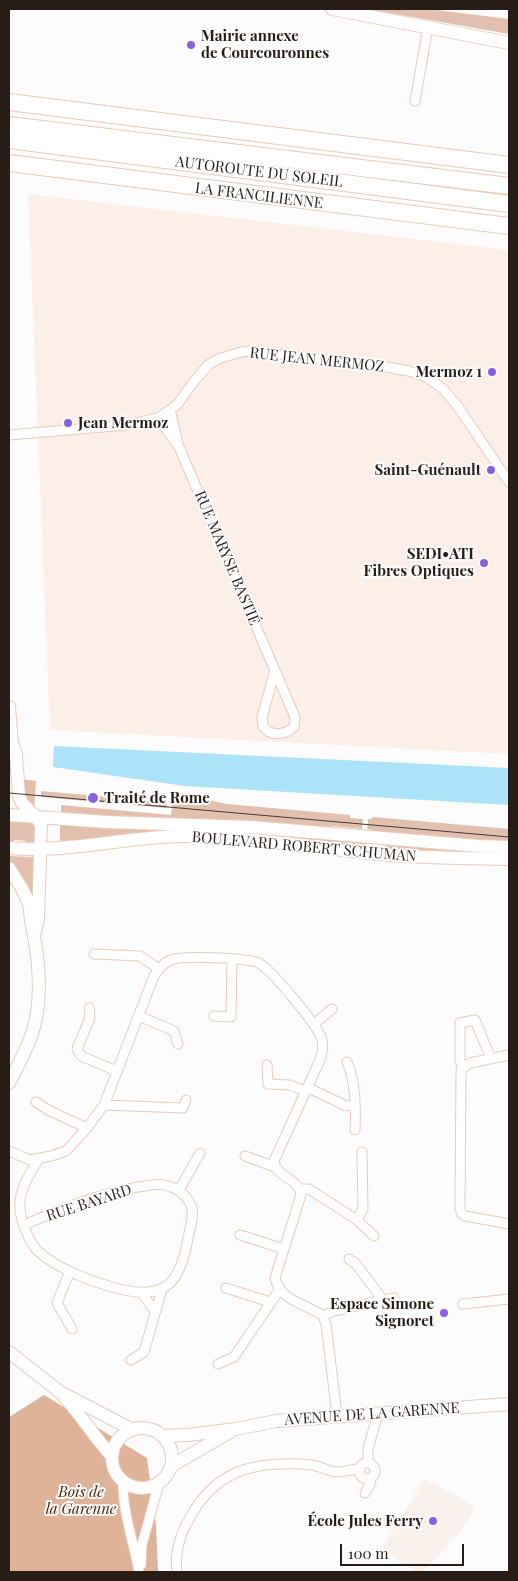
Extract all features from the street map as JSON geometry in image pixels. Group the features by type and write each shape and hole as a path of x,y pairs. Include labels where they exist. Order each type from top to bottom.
{"highway":[{"path":"9,102 509,165"},
{"name":"AUTOROUTE DU SOLEIL","path":"9,125 509,186"},
{"name":"AUTOROUTE DU SOLEIL","path":"9,140 509,204"},
{"name":"LA FRANCILIENNE","path":"9,164 509,226"}],"main road":[{"path":"332,9 509,43"},
{"path":"9,707 10,748 16,755 19,796 22,803 41,825 38,919 34,932"},
{"path":"9,814 107,822 251,827 509,847"},
{"name":"BOULEVARD ROBERT SCHUMAN","path":"9,848 40,850 182,836 289,842 396,856 509,859"},
{"path":"9,868 22,888 28,903 34,932 38,985 36,1016 28,1044 9,1083"},
{"path":"9,1352 60,1392 83,1418 102,1445 109,1453 113,1453"},
{"path":"60,1392 133,1430"},
{"name":"AVENUE DE LA GARENNE","path":"162,1436 188,1435 236,1429 276,1421 337,1415 509,1404"},
{"path":"148,1429 162,1436 171,1450 171,1466 164,1478 159,1483 150,1487 141,1488 131,1486 123,1481 114,1468 113,1453 119,1439 133,1430 148,1429"},
{"name":"AVENUE DE LA GARENNE","path":"171,1466 236,1429"}],"street":[{"path":"415,101 428,27"},
{"name":"RUE JEAN MERMOZ","path":"9,436 126,425 158,418 176,405 208,365 218,359 241,352 253,351 408,371 428,378 442,388 456,404 509,482"},
{"name":"RUE MARYSE BASTIÉ","path":"170,410 179,447 275,670 295,717 294,727 284,734 269,732 262,726 262,717 275,670"},
{"name":"RUE MARYSE BASTIÉ","path":"158,418 179,447"},
{"path":"94,954 140,956 158,969"},
{"path":"9,1151 22,1158 39,1159 66,1151 87,1128 104,1105 158,969 179,957 251,960 265,967 314,1024 322,1039 322,1054 276,1155 274,1167"},
{"path":"214,1016 231,1017 232,960"},
{"path":"89,1008 90,1018 77,1049 78,1053 117,1071"},
{"path":"314,1024 332,1009"},
{"path":"138,1016 174,1031 178,1044"},
{"path":"463,1067 460,1062 460,1023 475,1020 491,1059"},
{"path":"509,1055 470,1063 463,1067 460,1074 460,1209 465,1216 509,1224"},
{"path":"347,1062 351,1072 355,1130"},
{"path":"267,1065 268,1084 290,1085 306,1089 344,1105 354,1106"},
{"path":"104,1105 183,1108 186,1100"},
{"path":"36,1102 50,1111 87,1128"},
{"path":"357,1220 363,1209 362,1152"},
{"path":"39,1159 27,1177 19,1200 24,1226 36,1249 70,1271 112,1287 142,1293 162,1289 172,1282 182,1266 192,1221 191,1205 179,1190 200,1153"},
{"path":"245,1156 274,1167 278,1173 293,1182 300,1190 299,1200 275,1278 280,1289 296,1302 323,1316 326,1324 337,1415"},
{"path":"22,1158 27,1177"},
{"name":"RUE BAYARD","path":"24,1226 65,1207 123,1190 163,1184 179,1190"},
{"path":"300,1190 309,1189 357,1220 374,1236"},
{"path":"240,1235 284,1249"},
{"path":"349,1259 356,1264 382,1300"},
{"path":"70,1271 57,1303 72,1329"},
{"path":"226,1288 270,1302"},
{"path":"131,1360 144,1352 162,1289"},
{"path":"218,1364 234,1356 280,1289"},
{"path":"142,1293 155,1312"},
{"path":"323,1316 333,1311 394,1298"},
{"path":"463,1304 509,1299"},
{"path":"365,1493 371,1483 369,1478 361,1475 378,1413"},
{"path":"176,1572 176,1547 189,1518 202,1498 226,1477 247,1468 276,1464 312,1465 336,1472 364,1466"},
{"path":"123,1481 122,1498 140,1572"},
{"path":"140,1572 142,1545 159,1483"}],"shaded area":[{"path":"367,9 429,9 509,19 509,34"},
{"path":"28,194 509,250 509,754 50,730"},
{"path":"22,779 36,781 34,810 25,801"},
{"path":"41,791 167,802 166,808 41,797"},
{"path":"174,793 227,804 350,815 350,818 363,819 362,829 332,826 331,830 156,820 61,812 61,805 171,815"},
{"path":"373,817 509,829 509,843 373,833 373,830 367,829 368,819"},
{"path":"9,822 33,823 35,826 34,841 31,843 14,840 9,842"},
{"path":"60,825 101,828 215,829 367,841 366,849 289,838 60,845"},
{"path":"388,843 509,855 385,849 385,845"},
{"path":"9,856 35,857 34,897 9,860"},
{"name":"École Jules Ferry","path":"424,1479 475,1508 459,1533 423,1572 416,1572 381,1550"}],"green space":[{"name":"Bois de la Garenne","path":"44,1395 147,1458 156,1525 158,1572 9,1572 9,1417"}],"water":[{"path":"54,746 509,768 509,805 185,786 53,767"}],"tram line":[{"path":"9,793 509,837"}],"place":[{"name":"Mairie annexe de Courcouronnes","path":"191,45"},
{"name":"Mermoz 1","path":"492,372"},
{"name":"Jean Mermoz","path":"68,423"},
{"name":"Saint-Guénault","path":"491,470"},
{"name":"SEDI•ATI Fibres Optiques","path":"484,563"},
{"name":"Traité de Rome","path":"93,798"},
{"name":"Espace Simone Signoret","path":"444,1313"},
{"name":"École Jules Ferry","path":"433,1521"}]}
